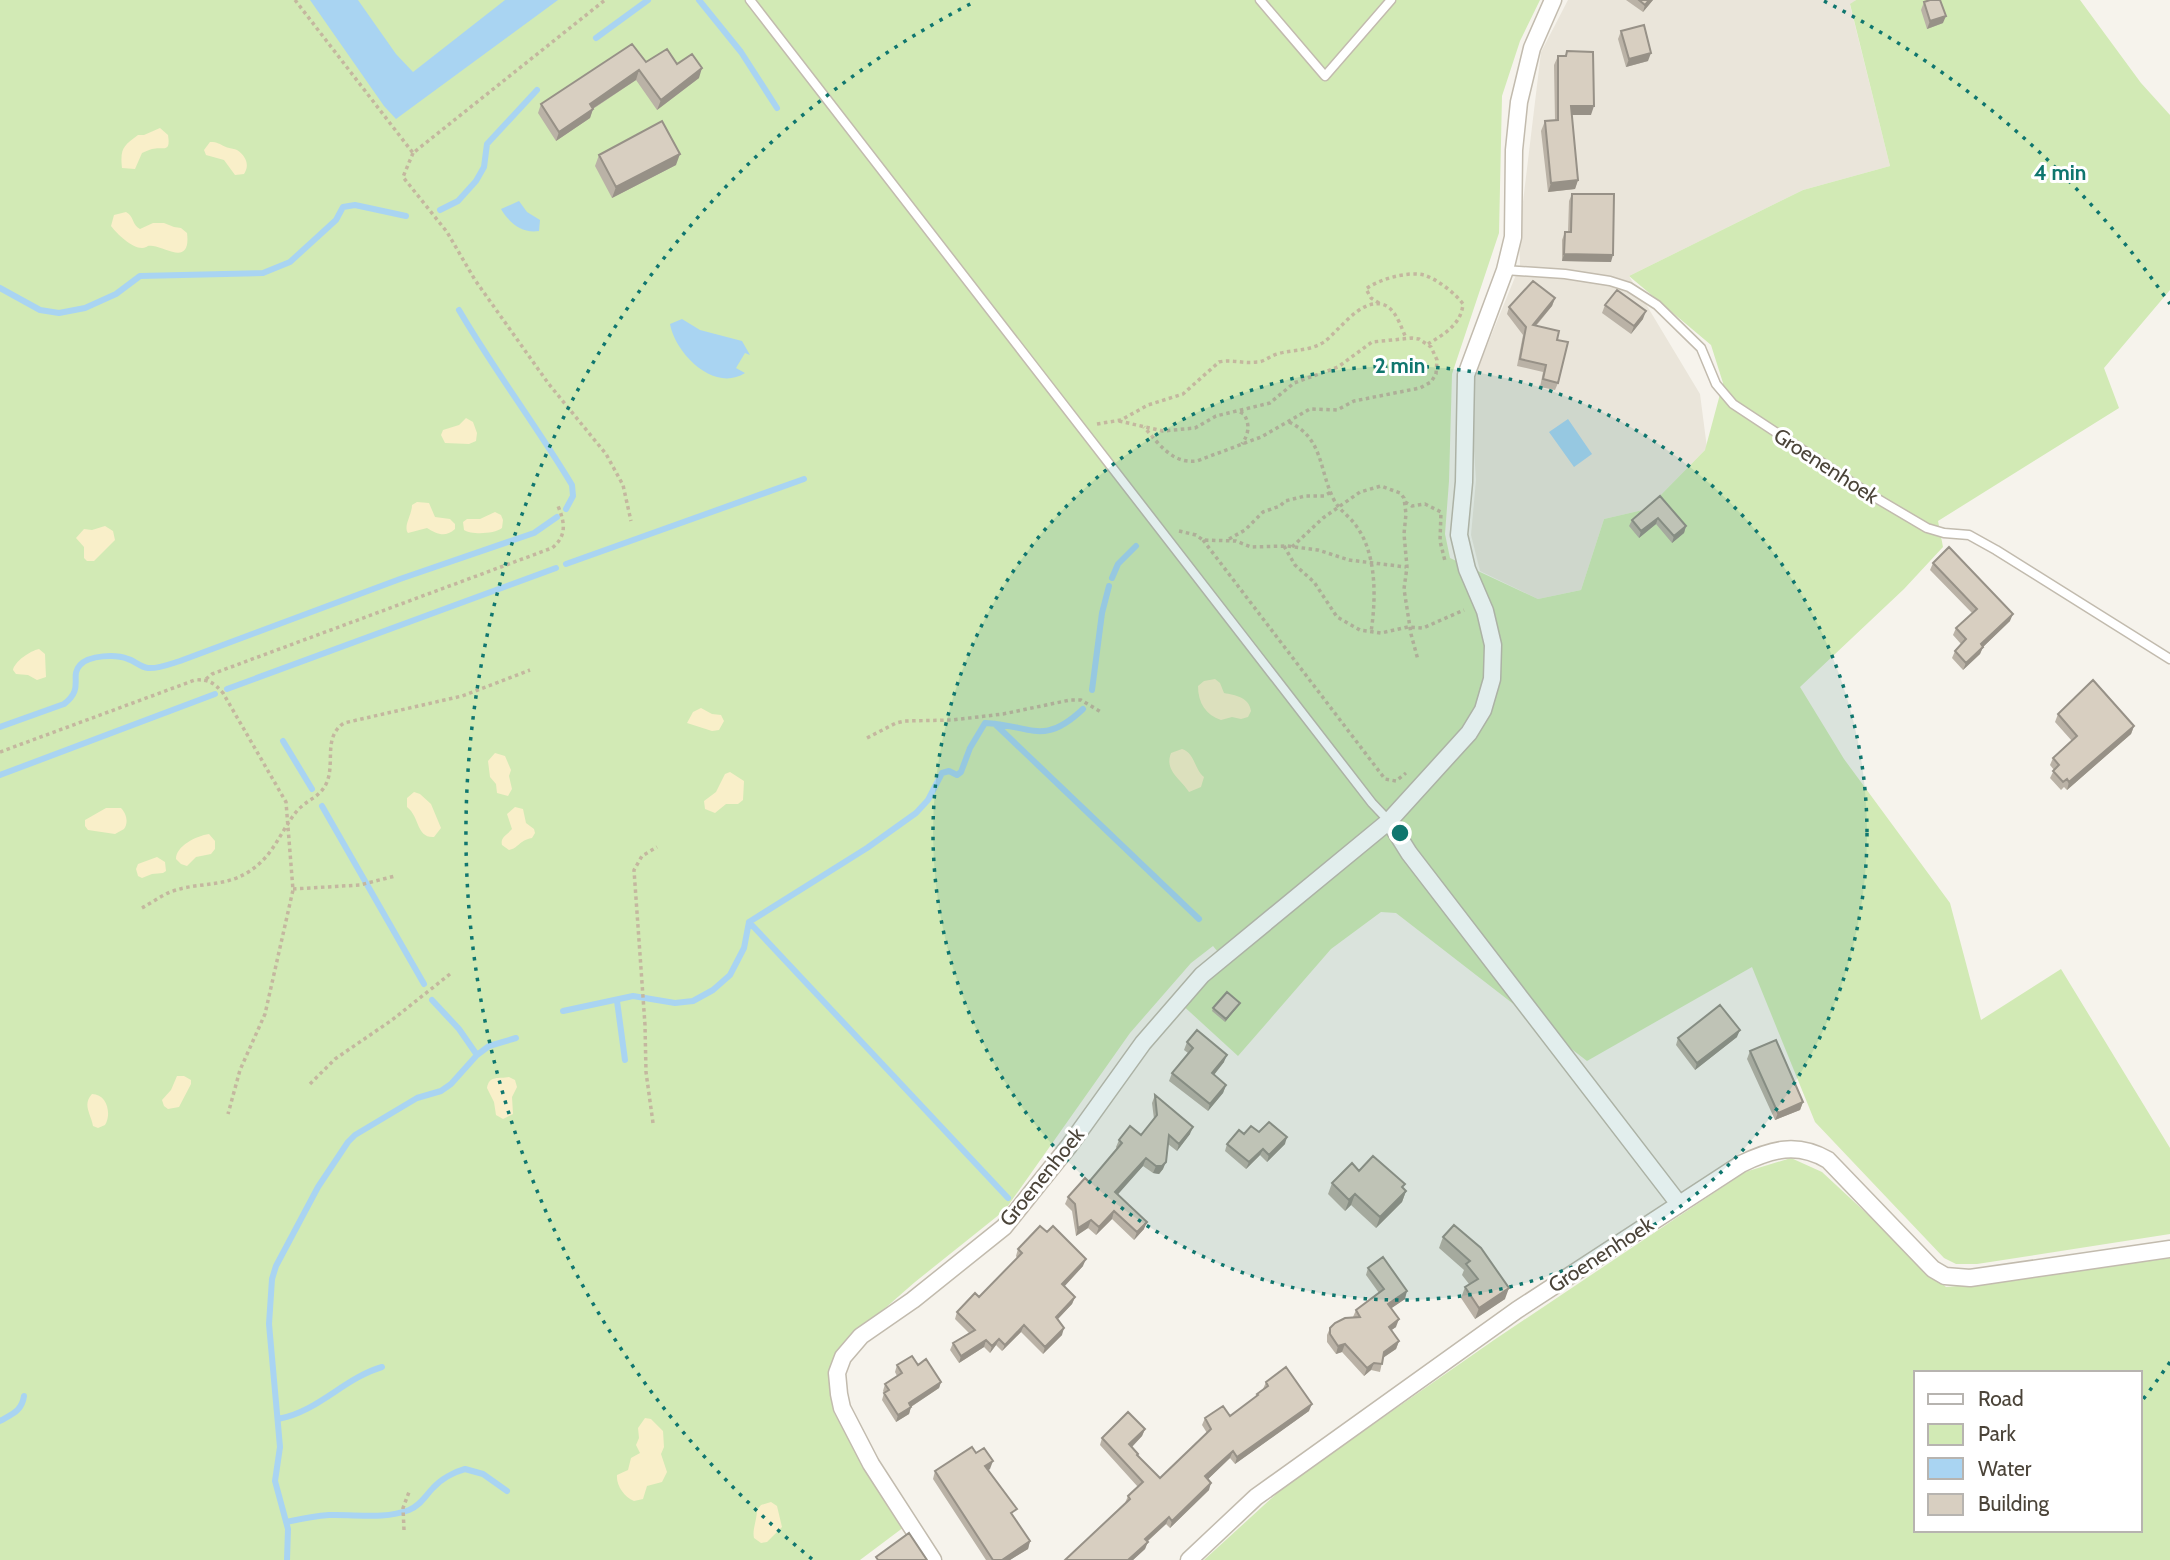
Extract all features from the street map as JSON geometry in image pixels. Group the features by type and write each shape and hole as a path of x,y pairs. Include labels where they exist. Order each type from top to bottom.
{"street":[{"name":"Groenenhoek","path":"933,1560 871,1464 842,1408 837,1373 843,1357 861,1336 913,1300 1004,1227 1069,1146 1143,1043 1202,975 1389,821 1469,733 1483,710 1492,679 1493,645 1485,611 1467,569 1459,535 1464,482 1466,375 1505,270 1513,237 1514,150 1519,102 1532,48 1553,0"},
{"path":"1389,821 1409,853 1679,1204"},
{"name":"Groenenhoek","path":"1189,1560 1256,1497 1517,1310 1741,1164 1762,1154 1798,1149 1813,1152 1828,1160 1933,1269 1945,1276 1970,1278 2170,1249"}],"lane":[{"path":"750,0 1372,803 1389,821"},
{"path":"1260,0 1325,76 1391,0"},
{"name":"Groenenhoek","path":"1505,270 1565,274 1629,287 1657,305 1682,328 1700,348 1716,384 1733,404 1767,428 1927,528 1969,536 1996,550 2170,659"}],"path":[{"path":"295,0 413,153"},
{"path":"605,0 413,153 403,177 447,232 475,280 548,383 606,453 623,485 631,521"},
{"path":"1406,338 1393,312 1371,298 1366,289 1379,282 1424,275 1451,290 1463,304 1458,323 1428,344"},
{"path":"1119,421 1148,405 1183,394 1219,362 1259,362 1277,354 1299,352 1316,346 1357,312 1379,303"},
{"path":"1077,423 1089,425 1119,421 1134,423 1163,432 1195,428 1216,416 1270,403 1294,383 1338,368 1372,342 1419,339 1428,344 1437,360 1436,374 1428,385 1353,401 1338,410 1302,411 1261,438 1206,458 1186,462 1171,456 1144,427"},
{"path":"1238,411 1244,414 1248,425 1248,433 1242,444"},
{"path":"1289,422 1304,430 1315,446 1338,506 1359,529 1370,562 1374,606 1371,632"},
{"path":"1292,547 1338,506 1360,492 1381,486 1400,493 1405,502 1406,514 1404,542 1407,568 1404,589 1418,660"},
{"path":"1229,540 1245,530 1263,512 1280,506 1285,501 1305,496 1324,496 1331,492"},
{"path":"1405,502 1412,506 1425,503 1441,512 1440,541 1447,567"},
{"path":"0,752 181,685 206,680 212,674 552,548 563,534 562,516 558,506"},
{"path":"1163,533 1187,532 1203,540 1385,779 1396,781 1408,772"},
{"path":"1203,540 1229,540 1251,547 1284,546 1318,550 1349,560 1407,568"},
{"path":"1284,546 1295,565 1314,582 1337,617 1360,630 1381,633 1411,627 1423,628 1464,610"},
{"path":"1460,600 1467,616"},
{"path":"142,908 169,893 225,883 242,876 260,863 300,807 322,792 326,785 330,774 330,743 337,727 356,719 462,695 530,670"},
{"path":"206,680 215,684 223,693 262,757 285,802 293,889 265,1014 240,1070 228,1114"},
{"path":"867,738 905,721 952,720 1003,714 1069,700 1081,700 1101,712"},
{"path":"653,1123 646,1072 634,870 642,856 657,847"},
{"path":"293,889 371,884 395,876"},
{"path":"310,1084 335,1059 392,1020 450,974"},
{"path":"404,1530 402,1508 409,1492"}],"shaded area":[{"path":"1568,0 1856,0 1850,5 1890,166 1803,190 1629,276 1700,394 1707,448 1647,509 1604,519 1581,590 1538,599 1480,571 1471,535 1476,480 1472,421 1475,375 1520,265 1519,235 1541,52"}],"green space":[{"path":"0,0 1540,0 1520,41 1502,96 1499,233 1452,374 1445,534 1450,558 1538,599 1581,590 1604,519 1647,509 1705,450 1723,383 1711,345 1629,276 1803,190 1890,166 1850,4 1856,0 2080,0 2141,83 2170,115 2170,290 2104,368 2119,408 1938,521 1943,547 1904,589 1800,687 1844,759 1950,903 1981,1020 2061,969 2170,1148 2170,1234 1977,1264 1956,1264 1944,1258 1815,1122 1752,967 1587,1061 1396,913 1381,912 1331,949 1238,1056 1179,1002 1223,958 1213,946 1191,963 1130,1033 1005,1210 915,1282 851,1338 830,1369 834,1413 904,1527 860,1560 0,1560"},
{"path":"1791,1158 1822,1172 1946,1287 1994,1283 2170,1258 2170,1560 1204,1560 1286,1485 1494,1340 1745,1172"}],"sand":[{"path":"160,128 168,135 167,147 142,153 135,169 122,168 122,152 126,145 138,135"},
{"path":"210,142 240,152 247,164 244,174 235,175 224,160 206,155 204,150"},
{"path":"126,212 140,229 153,223 181,228 187,233 185,249 177,253 153,246 142,248 129,243 111,226 114,215"},
{"path":"466,418 473,422 477,433 476,441 469,444 445,443 441,435 443,430 459,425"},
{"path":"417,502 429,503 435,517 450,519 455,524 455,529 444,534 427,528 408,533 412,505"},
{"path":"495,512 501,515 502,528 483,533 464,530 463,522 467,519 480,519"},
{"path":"105,526 113,531 115,540 94,561 87,561 84,558 84,547 76,538 84,529 92,530"},
{"path":"39,649 45,654 46,677 37,680 28,675 16,674 13,670 17,663 27,654"},
{"path":"1215,679 1224,693 1241,698 1250,706 1248,717 1221,720 1207,712 1199,698 1198,686 1204,681"},
{"path":"701,708 721,715 724,721 719,730 712,731 687,723 693,712"},
{"path":"1182,749 1190,754 1204,777 1201,787 1189,792 1174,774 1169,759 1171,753"},
{"path":"495,753 505,756 511,770 509,776 512,789 508,796 497,793 496,784 490,777 488,761"},
{"path":"730,772 744,781 743,800 738,804 726,804 715,813 705,809 704,801 716,792 725,774"},
{"path":"414,792 431,804 441,828 434,837 421,831 407,807 407,798"},
{"path":"515,807 523,809 526,823 535,833 532,838 509,850 502,842 512,829 507,814"},
{"path":"106,808 123,810 127,821 124,829 115,834 88,830 85,820"},
{"path":"209,834 215,841 215,849 211,854 196,857 187,866 176,859 179,850 188,842"},
{"path":"157,857 165,862 166,871 142,878 138,876 138,864"},
{"path":"177,1076 191,1080 191,1084 179,1107 168,1109 162,1100 171,1090"},
{"path":"509,1077 515,1080 517,1087 512,1097 513,1114 503,1119 496,1115 494,1102 487,1088 492,1079"},
{"path":"92,1094 105,1101 108,1110 105,1125 98,1128 93,1126 88,1110"},
{"path":"645,1418 651,1419 663,1431 664,1447 661,1454 667,1472 662,1482 647,1486 643,1499 634,1501 621,1490 617,1475 628,1470 631,1458 640,1453 636,1445 639,1438 638,1428"},
{"path":"771,1502 777,1506 782,1527 767,1542 761,1543 754,1538 757,1510 761,1505"}],"water":[{"path":"310,0 358,0 396,54 413,72 505,0 558,0 396,119 384,106"},
{"path":"519,201 527,212 540,220 539,231 527,231 517,226 501,209"},
{"path":"682,319 700,330 742,341 750,355 745,353 736,368 745,373 733,378 721,378 698,367 679,347 673,335 670,324"},
{"path":"1568,419 1592,454 1574,467 1549,432"}],"building":[{"path":"1940,0 1946,16 1930,21 1924,2"},
{"path":"1644,25 1651,53 1629,59 1621,31"},
{"path":"632,44 646,62 667,49 677,64 692,54 702,68 661,100 639,70 590,104 593,109 559,132 541,104"},
{"path":"1567,51 1593,52 1594,106 1571,106 1578,180 1551,183 1545,121 1558,120 1558,56 1566,56"},
{"path":"662,121 680,154 616,187 599,155"},
{"path":"1572,194 1614,194 1613,255 1564,254 1565,232 1571,232"},
{"path":"1533,281 1555,298 1533,325 1559,331 1557,340 1568,342 1558,383 1543,379 1546,365 1520,359 1526,327 1509,307"},
{"path":"1617,290 1646,311 1634,326 1605,305"},
{"path":"1660,496 1686,526 1674,536 1658,518 1641,531 1632,520"},
{"path":"1949,547 2013,614 1981,644 1983,647 1966,663 1955,651 1966,639 1956,628 1977,609 1933,563"},
{"path":"2093,680 2134,726 2069,782 2067,779 2063,782 2053,771 2059,765 2053,758 2077,736 2058,714"},
{"path":"1227,992 1240,1003 1226,1019 1213,1008"},
{"path":"1720,1005 1740,1030 1697,1063 1678,1038"},
{"path":"1197,1030 1227,1055 1212,1073 1226,1085 1210,1104 1172,1073 1193,1048 1187,1042"},
{"path":"1776,1040 1803,1102 1778,1113 1750,1051"},
{"path":"1155,1095 1193,1127 1179,1144 1169,1135 1166,1162 1162,1166 1156,1166 1146,1158 1115,1192 1147,1222 1137,1232 1114,1211 1099,1227 1091,1220 1078,1228 1075,1204 1068,1197 1085,1178 1089,1182 1122,1143 1119,1140 1130,1126 1141,1135 1157,1115"},
{"path":"1269,1122 1287,1137 1269,1155 1263,1149 1249,1162 1227,1144 1239,1130 1244,1134 1251,1126 1259,1132"},
{"path":"1373,1156 1405,1184 1402,1187 1406,1191 1380,1217 1355,1194 1349,1200 1332,1183 1352,1163 1359,1171"},
{"path":"1454,1225 1481,1248 1509,1288 1479,1308 1465,1287 1478,1279 1466,1264 1470,1261 1443,1237"},
{"path":"1040,1226 1047,1232 1053,1226 1086,1259 1062,1284 1075,1297 1056,1317 1064,1328 1045,1347 1024,1325 1005,1345 999,1339 992,1346 986,1340 961,1356 953,1343 975,1330 957,1312 975,1293 979,1297 1022,1253 1018,1249"},
{"path":"1383,1257 1407,1291 1388,1304 1399,1319 1389,1327 1399,1341 1384,1352 1382,1364 1374,1363 1367,1368 1345,1344 1338,1346 1330,1334 1330,1328 1345,1318 1360,1317 1356,1310 1384,1289 1368,1268"},
{"path":"912,1356 918,1365 926,1359 941,1382 909,1403 911,1407 898,1415 884,1393 889,1390 885,1384 902,1373 897,1365"},
{"path":"1286,1367 1312,1404 1237,1457 1233,1451 1205,1476 1211,1483 1172,1521 1169,1517 1145,1539 1148,1542 1128,1560 1065,1560 1130,1499 1128,1496 1143,1482 1102,1438 1128,1412 1145,1429 1129,1444 1160,1478 1211,1429 1205,1418 1223,1406 1230,1416 1258,1395 1268,1386 1266,1382"},
{"path":"972,1447 976,1453 984,1448 993,1461 985,1466 1017,1509 1011,1513 1030,1541 1002,1560 993,1560 935,1471"},
{"path":"909,1533 927,1560 878,1560 876,1557"}],"waterway":[{"path":"596,38 648,0"},
{"path":"699,0 741,52 777,108"},
{"path":"440,210 458,201 476,181 484,167 487,144 537,90"},
{"path":"0,288 40,310 59,313 85,308 116,294 140,276 263,273 290,262 336,220 343,207 355,205 406,216"},
{"path":"459,310 572,485 573,496 566,509"},
{"path":"566,564 804,479"},
{"path":"0,727 64,704 74,693 77,669 90,659 117,656 148,668 168,665 400,579 534,533 557,517"},
{"path":"1112,578 1118,564 1136,546"},
{"path":"227,689 556,568"},
{"path":"1092,690 1102,613 1109,586"},
{"path":"0,775 215,694"},
{"path":"563,1011 633,996 675,1003 693,1001 713,990 730,975 744,948 749,922 867,848 916,813 928,800 942,773 949,771 957,775 961,772 970,748 985,723 1047,731 1069,721 1083,709"},
{"path":"995,724 1199,919"},
{"path":"283,741 312,789"},
{"path":"322,806 424,984"},
{"path":"749,922 1008,1198"},
{"path":"432,1000 459,1029 477,1055"},
{"path":"617,1001 625,1060"},
{"path":"287,1560 288,1529 275,1481 280,1447 269,1324 272,1279 276,1266 318,1187 355,1135 417,1098 441,1091 489,1046 516,1038"},
{"path":"278,1419 306,1409 355,1379 382,1367"},
{"path":"0,1421 19,1409 24,1396"},
{"path":"286,1522 329,1515 379,1516 399,1513 417,1506 436,1485 465,1469 483,1474 507,1491"}]}
